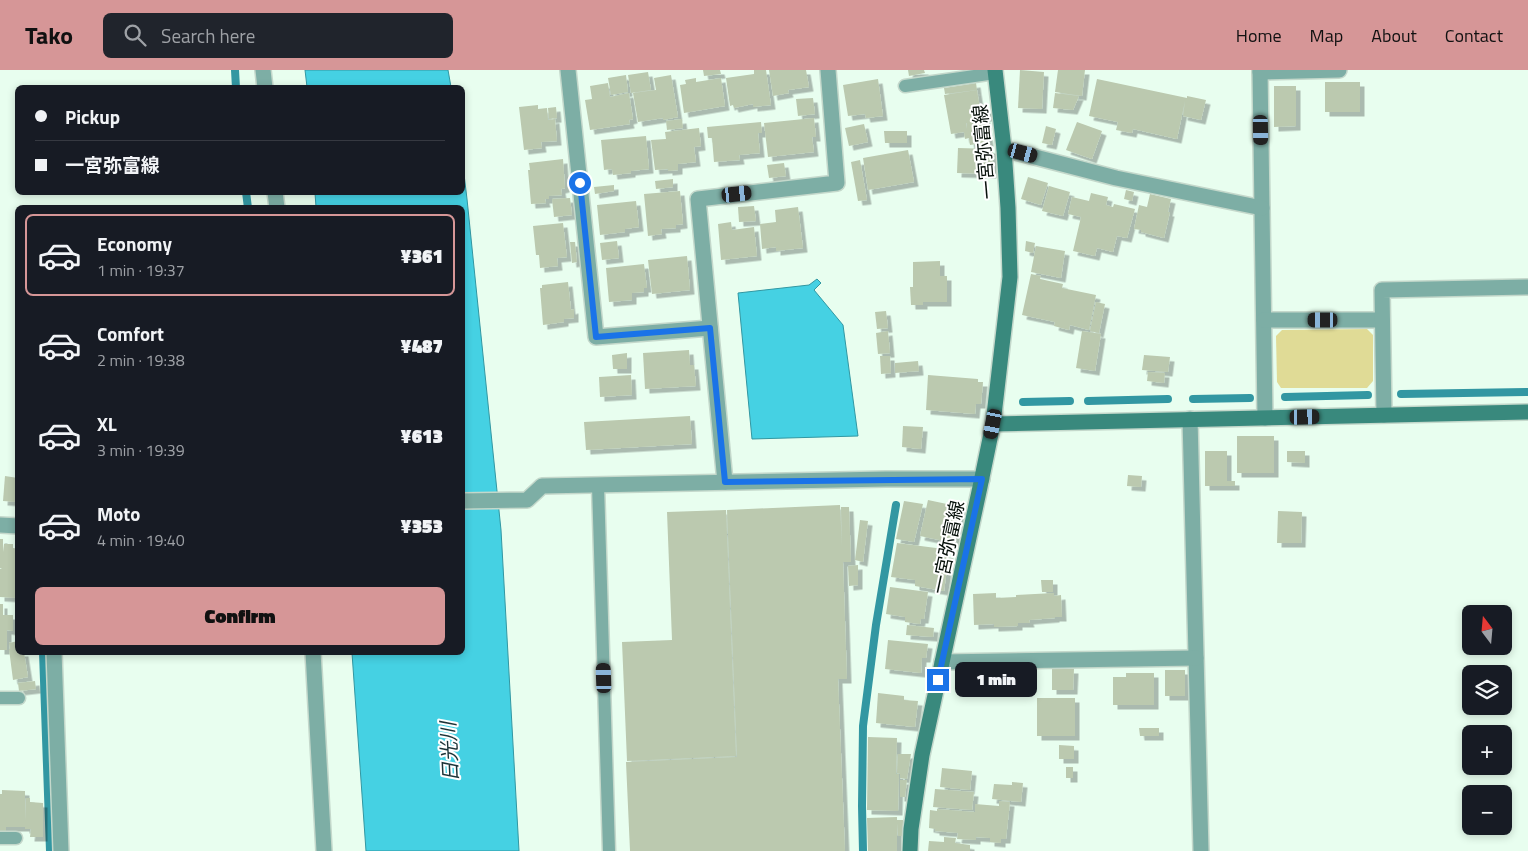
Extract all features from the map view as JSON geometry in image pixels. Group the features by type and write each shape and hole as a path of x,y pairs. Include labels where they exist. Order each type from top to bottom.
{"main road":[{"name":"一宮弥富線","path":"910,851 911,829 922,755 993,424 1010,277 1004,148 995,72"},
{"path":"993,424 1528,412"}],"street":[{"path":"263,70 265,85"},
{"path":"571,70 596,337 710,328"},
{"path":"725,482 698,199 837,183 828,70"},
{"path":"1266,418 1260,71 1339,70"},
{"path":"1004,148 1116,178 1262,208"},
{"path":"1384,415 1382,290 1528,287"},
{"path":"1264,320 1382,320"},
{"path":"1190,419 1201,851"},
{"path":"465,501 528,500 542,486 982,479"},
{"path":"0,525 15,526"},
{"path":"54,655 61,851"},
{"path":"313,655 324,851"},
{"path":"942,662 1196,658"}],"lane":[{"path":"905,86 995,72"},
{"path":"598,485 609,851"},
{"path":"0,698 19,698"},
{"path":"0,838 16,838"}],"shaded area":[{"path":"1367,329 1373,335 1373,381 1367,388 1281,388 1277,382 1276,336 1282,330"}],"water":[{"path":"305,70 448,70 451,85 307,85"},
{"name":"日光川","path":"465,182 501,530 519,851 366,851 352,655 465,655 465,205 316,205 315,195 465,195"},
{"path":"817,279 821,283 814,290 843,325 858,436 752,439 738,293 809,285"}],"building":[{"path":"703,70 720,70 721,74 704,76"},
{"path":"754,70 766,70 771,105 753,107 753,104 734,108 733,105 730,106 726,78 754,74"},
{"path":"769,70 806,70 809,87 788,90 789,93 773,96"},
{"path":"908,70 924,70 925,73 909,76"},
{"path":"1020,70 1044,72 1042,109 1018,108"},
{"path":"1058,70 1085,70 1082,96 1055,92"},
{"path":"648,72 651,90 631,93 628,75"},
{"path":"626,75 628,92 611,95 608,78"},
{"path":"671,75 678,117 638,122 633,93 656,90 654,78"},
{"path":"696,78 696,82 721,78 725,106 684,113 680,85 686,84 685,80"},
{"path":"878,79 883,116 866,118 865,114 848,116 843,85"},
{"path":"1097,79 1187,98 1187,96 1206,100 1201,120 1183,116 1185,101 1177,139 1133,129 1132,133 1116,130 1118,122 1089,116"},
{"path":"1325,82 1360,82 1360,112 1325,112"},
{"path":"608,83 610,97 629,93 633,119 629,120 630,124 590,130 585,100 592,99 590,86"},
{"path":"976,83 977,90 945,94 944,88"},
{"path":"1274,86 1296,86 1296,126 1274,127"},
{"path":"977,90 981,115 981,110 987,109 988,117 985,117 989,142 970,145 969,138 965,139 964,132 951,134 944,95"},
{"path":"1055,93 1079,96 1073,110 1053,108"},
{"path":"813,98 815,114 798,116 796,99"},
{"path":"538,105 538,109 547,108 548,120 555,119 557,141 541,142 542,148 524,150 519,107"},
{"path":"556,107 557,118 549,119 548,108"},
{"path":"814,118 816,137 812,137 814,152 768,157 764,123"},
{"path":"682,119 683,128 667,130 666,121"},
{"path":"761,122 762,133 758,133 760,153 739,155 740,160 714,162 712,138 708,138 707,127"},
{"path":"1077,122 1102,131 1092,159 1066,150"},
{"path":"864,124 868,142 849,146 845,128"},
{"path":"1046,126 1056,129 1052,145 1042,143"},
{"path":"699,128 701,146 694,147 696,162 678,164 678,170 655,170 651,140 666,139 665,132"},
{"path":"884,131 907,131 907,143 885,143"},
{"path":"646,136 649,169 613,175 612,169 604,170 601,140"},
{"path":"958,148 993,149 992,174 957,173"},
{"path":"908,150 914,182 868,190 863,158"},
{"path":"563,159 565,188 561,189 562,195 549,196 549,199 545,199 546,203 531,204 529,163"},
{"path":"860,160 867,200 858,201 851,162"},
{"path":"784,163 786,176 769,178 767,165"},
{"path":"1028,177 1048,183 1041,205 1021,199"},
{"path":"673,179 673,187 656,189 655,181"},
{"path":"614,185 614,191 595,194 594,187"},
{"path":"1049,186 1070,192 1063,216 1042,211"},
{"path":"1126,190 1134,192 1132,201 1124,199"},
{"path":"680,191 683,224 676,225 676,228 661,229 662,234 648,236 644,194"},
{"path":"1091,193 1108,197 1106,205 1113,207 1114,204 1135,209 1127,238 1117,236 1113,252 1097,248 1095,256 1073,251 1081,217 1068,214 1072,197 1089,201"},
{"path":"1150,194 1171,199 1164,238 1134,229 1139,205 1147,207"},
{"path":"570,198 572,215 554,217 552,199"},
{"path":"636,201 639,227 625,229 625,232 600,235 597,205"},
{"path":"754,206 756,221 739,222 738,207"},
{"path":"798,207 803,248 776,251 776,247 762,249 760,224 776,222 775,210"},
{"path":"731,222 732,230 754,227 757,256 721,260 718,224"},
{"path":"563,223 567,257 557,258 558,266 540,268 539,255 536,255 533,226"},
{"path":"617,241 619,258 602,260 600,243"},
{"path":"1026,241 1035,243 1033,253 1025,251"},
{"path":"570,242 575,242 577,262 572,263"},
{"path":"1036,246 1065,251 1061,278 1031,272"},
{"path":"687,256 690,290 652,294 648,260"},
{"path":"940,261 940,276 947,276 947,302 923,302 923,305 911,305 910,287 913,287 913,262"},
{"path":"644,264 647,288 644,288 644,292 632,293 632,300 609,302 606,268"},
{"path":"1031,274 1041,276 1040,279 1063,284 1062,288 1096,295 1089,330 1070,325 1069,330 1054,326 1055,322 1022,315"},
{"path":"568,282 571,310 574,309 574,318 564,319 564,322 543,325 540,288 542,288 542,285"},
{"path":"1096,302 1105,304 1099,333 1090,331"},
{"path":"886,311 888,328 877,329 875,312"},
{"path":"888,331 890,353 878,354 876,333"},
{"path":"1082,331 1101,334 1095,371 1076,368"},
{"path":"689,350 690,365 694,365 696,386 645,389 643,353"},
{"path":"627,353 627,369 613,369 612,355"},
{"path":"1144,355 1170,357 1168,372 1142,370"},
{"path":"880,356 890,356 891,373 881,374"},
{"path":"918,361 919,371 895,373 895,363"},
{"path":"1148,372 1165,373 1164,383 1147,381"},
{"path":"631,375 632,395 600,397 599,377"},
{"path":"928,375 978,379 978,382 983,382 981,404 976,404 975,414 926,410"},
{"path":"690,416 692,444 586,450 584,422"},
{"path":"903,426 923,427 921,449 902,447"},
{"path":"1237,436 1274,436 1274,473 1237,473"},
{"path":"1205,451 1227,451 1227,481 1235,481 1235,486 1205,486"},
{"path":"1287,451 1305,451 1305,463 1287,462"},
{"path":"1128,475 1142,476 1141,487 1127,486"},
{"path":"5,476 15,478 15,502 3,501"},
{"path":"928,500 961,507 954,543 920,536"},
{"path":"904,501 923,504 914,542 896,539"},
{"path":"840,505 842,547 841,507 849,507 851,562 843,562 847,679 838,679 845,851 630,851 626,762 737,757 727,510"},
{"path":"726,510 736,756 627,761 622,642 672,640 667,512"},
{"path":"1278,511 1302,512 1301,543 1277,543"},
{"path":"860,520 868,521 863,562 855,560"},
{"path":"0,539 3,539 3,552 4,544 13,544 13,548 15,548 15,598 0,597 0,569 2,568 0,568"},
{"path":"897,543 944,549 943,553 949,554 944,591 915,586 915,580 891,577"},
{"path":"858,565 858,585 849,586 848,566"},
{"path":"1041,580 1053,580 1053,592 1042,592"},
{"path":"890,587 928,592 924,619 921,619 920,624 905,622 905,617 886,614"},
{"path":"996,593 996,598 1054,593 1054,596 1061,595 1062,617 1029,620 1030,623 1018,623 1018,626 994,627 994,624 974,625 973,594"},
{"path":"0,604 3,604 3,615 13,615 13,631 7,630 7,650 0,650"},
{"path":"907,625 934,628 933,637 906,635"},
{"path":"888,640 928,644 926,658 922,658 921,673 885,669"},
{"path":"15,642 15,655 24,655 28,677 13,680 9,643"},
{"path":"1052,669 1074,669 1073,690 1052,690"},
{"path":"1165,670 1185,670 1185,696 1165,696"},
{"path":"1126,673 1154,673 1154,705 1113,705 1113,677 1126,677"},
{"path":"35,681 36,689 19,691 18,683"},
{"path":"878,693 904,696 904,700 918,701 915,727 876,723"},
{"path":"1037,698 1075,698 1075,736 1037,736"},
{"path":"1139,728 1159,728 1159,736 1140,736"},
{"path":"868,737 897,738 896,774 899,774 898,811 867,810"},
{"path":"1059,745 1074,746 1074,759 1059,759"},
{"path":"898,754 911,754 907,779 900,778 900,774 897,773"},
{"path":"1066,767 1073,767 1073,778 1066,778"},
{"path":"942,768 972,771 970,790 940,787"},
{"path":"900,780 907,780 905,797 900,797"},
{"path":"1012,782 1023,783 1021,802 992,799 994,784 1012,785"},
{"path":"935,789 974,792 972,810 933,807"},
{"path":"2,790 25,791 25,821 26,798 30,798 30,802 43,803 43,837 30,837 31,829 25,829 25,827 6,827 6,831 0,831 0,794 2,794"},
{"path":"999,801 1010,802 1006,839 1001,839 1001,843 990,842 990,838 976,837 976,840 957,839 958,833 935,831 935,829 929,828 930,810 975,812 975,804 999,806"},
{"path":"897,817 897,820 903,820 903,836 898,836 897,823 897,851 868,851 867,818"},
{"path":"944,837 956,838 955,843 970,845 970,851 928,851 929,841 944,842"}],"waterway":[{"path":"235,70 236,85"},
{"path":"246,195 248,205"},
{"path":"1401,394 1528,392"},
{"path":"1285,397 1368,395"},
{"path":"1193,399 1250,398"},
{"path":"1088,401 1168,399"},
{"path":"1023,402 1070,401"},
{"path":"863,851 863,726 876,625 896,505"},
{"path":"43,655 50,851"}],"route":[{"path":"580,183 596,337 710,328 725,482 982,479 938,680"}]}
